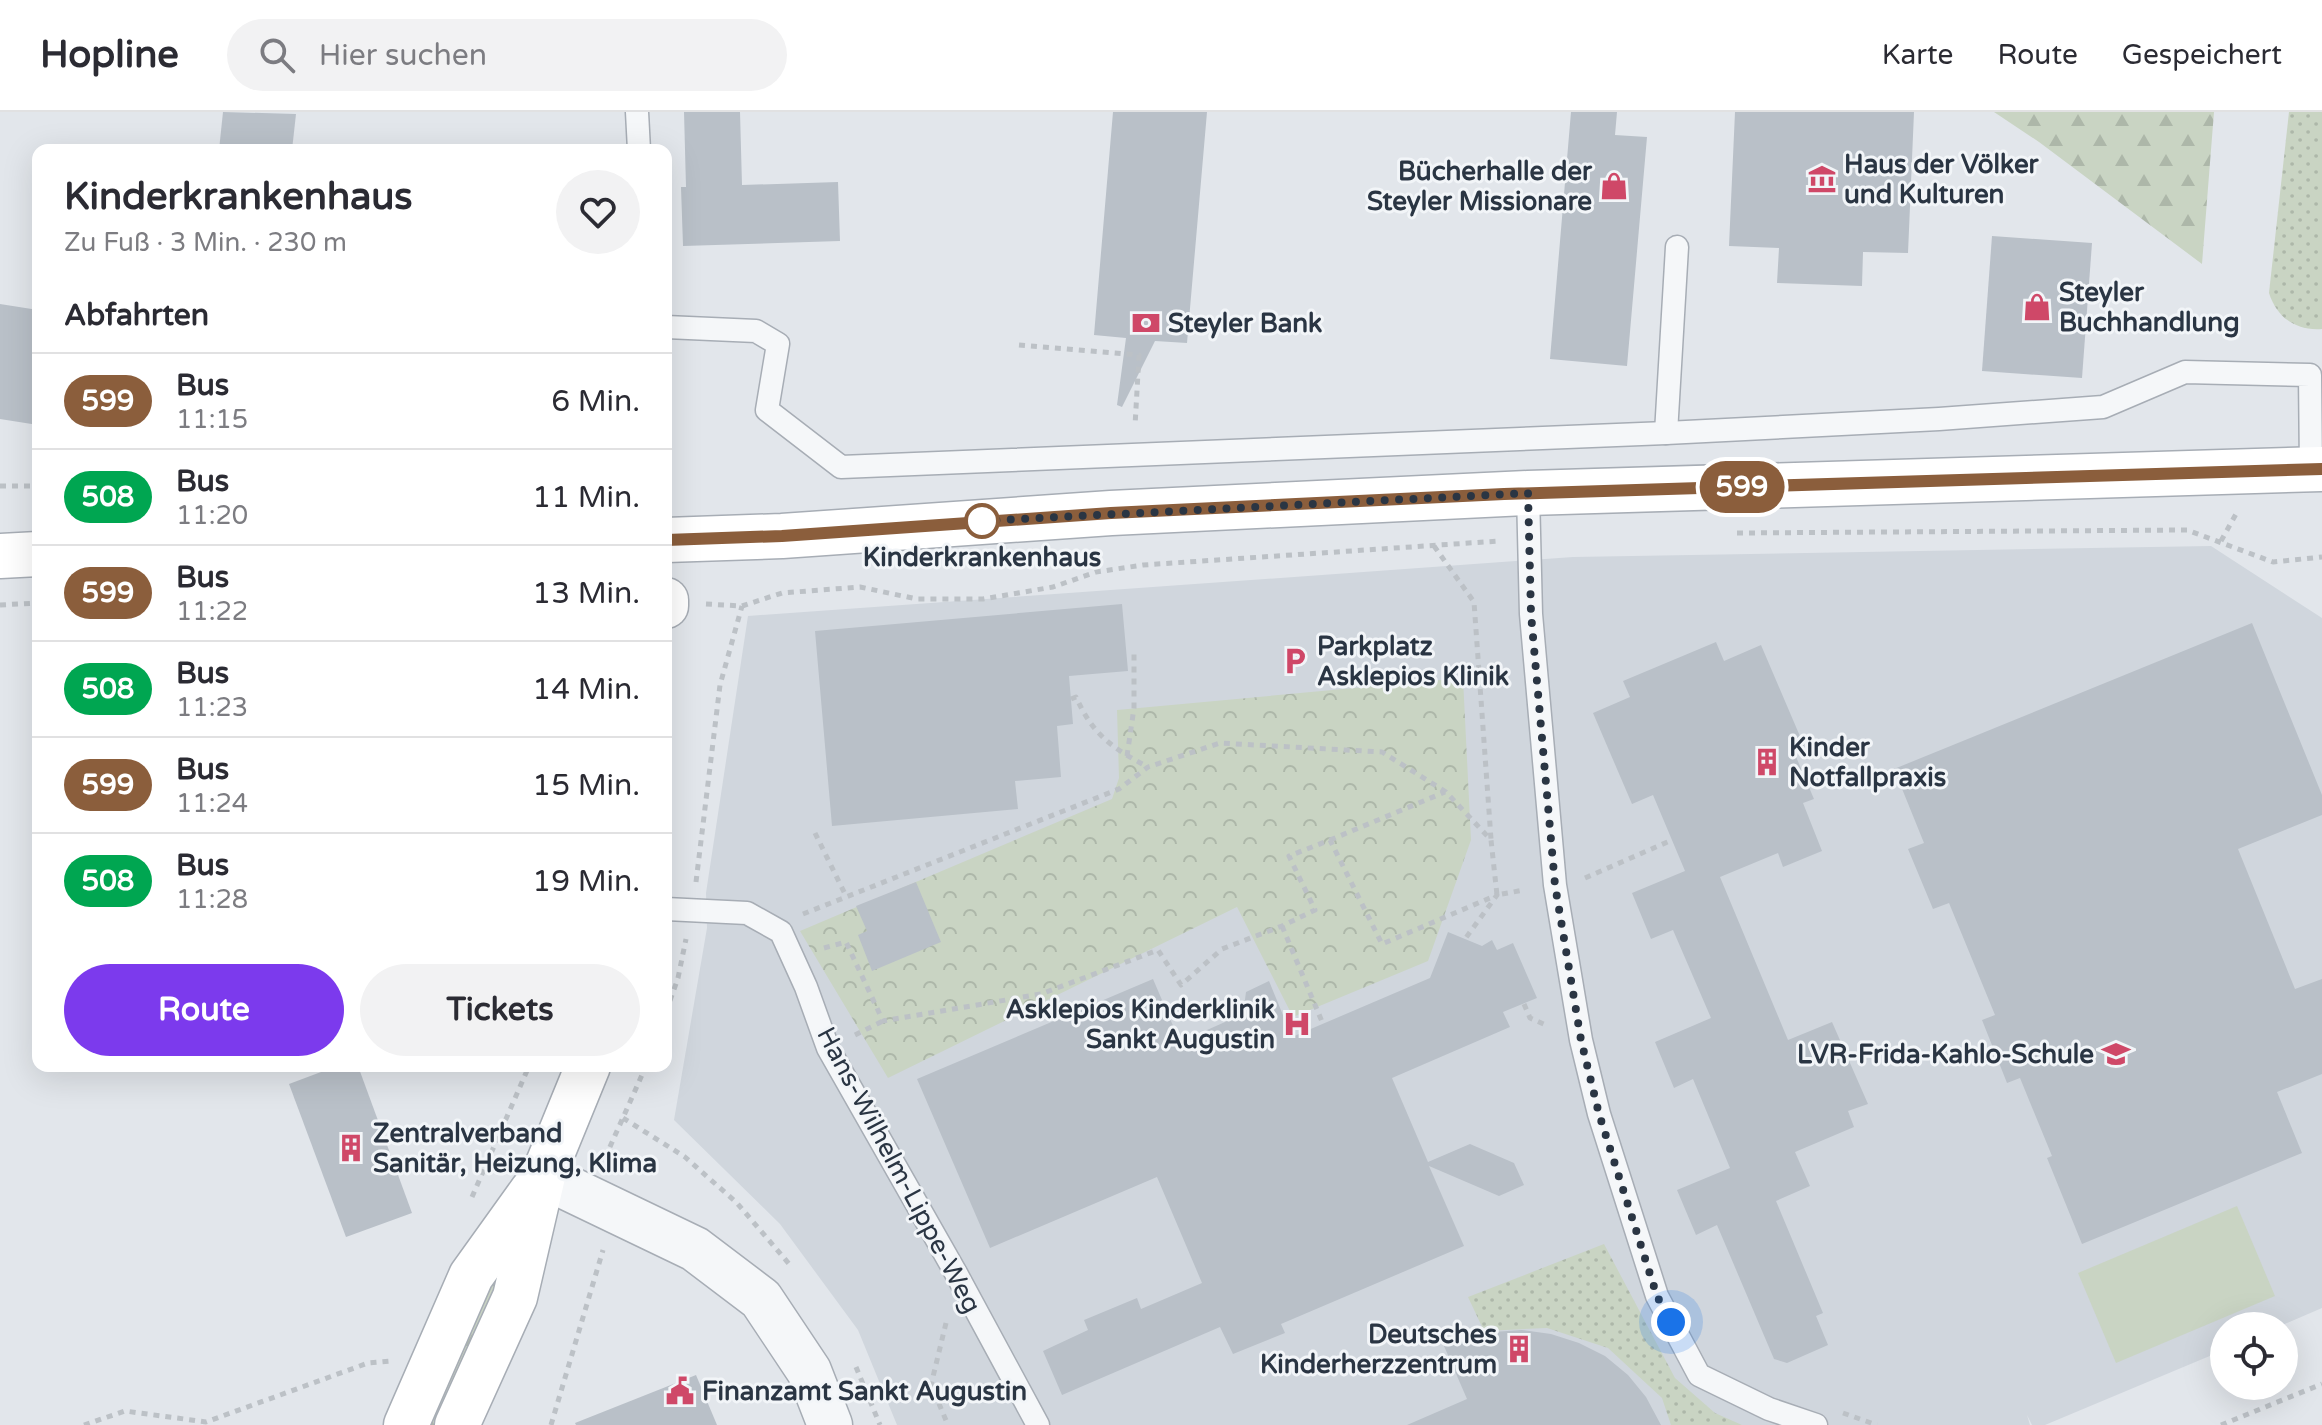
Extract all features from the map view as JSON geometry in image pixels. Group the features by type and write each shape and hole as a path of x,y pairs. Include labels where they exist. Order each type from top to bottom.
{"main road":[{"path":"672,540 782,536 1111,513 1528,493 2316,469"},
{"path":"0,556 32,554"},
{"path":"457,1425 515,1297 543,1176 586,1072"},
{"path":"406,1425 471,1276 543,1176"}],"street":[{"path":"543,1176 695,1249 761,1299 809,1371 830,1425"}],"lane":[{"path":"637,112 639,144"},
{"path":"1666,433 1677,247"},
{"path":"672,327 756,331 778,344 767,410 841,467 1666,433 2103,407 2185,372 2310,375 2316,469"},
{"path":"1528,493 1531,614 1555,885 1581,1040 1599,1114 1657,1296 1699,1375 1770,1417 1816,1425"},
{"name":"Hans-Wilhelm-Lippe-Weg","path":"672,909 747,913 781,932 806,987 828,1048 1038,1425"}],"path":[{"path":"1019,345 1139,355 1134,455"},
{"path":"0,486 32,486"},
{"path":"2221,541 2273,562 2322,557"},
{"path":"1434,545 1474,602 1497,895 1465,939"},
{"path":"672,995 692,909 720,685 742,606 782,593"},
{"path":"0,605 32,603"},
{"path":"1127,756 1134,708 1134,650"},
{"path":"1071,699 1076,697 1087,722 1118,752 1148,767"},
{"path":"809,926 802,915 1119,789 1148,767 1220,743 1382,752 1446,792 1491,840"},
{"path":"817,938 825,950 846,942 883,1021 1041,994 1158,950 1181,985 1222,949 1315,910 1289,856 1446,792"},
{"path":"815,833 846,896"},
{"path":"1330,840 1382,944 1497,895 1555,885"},
{"path":"1581,863 1582,879 1672,840"},
{"path":"1282,926 1323,1024"},
{"path":"551,1425 601,1204 644,1072"},
{"path":"948,1425 931,1385 957,1275"},
{"path":"84,1425 125,1411 206,1422 368,1363 399,1360"},
{"path":"2221,1425 2322,1384"},
{"path":"1842,1413 1877,1425"}],"shaded area":[{"name":"Asklepios Kinderklinik Sankt Augustin","path":"2211,546 2322,618 2322,1308 2298,1318 2298,1312 2210,1312 2210,1356 2045,1425 2032,1425 2027,1415 2030,1425 897,1425 858,1330 780,1224 674,1120 707,928 706,893 748,616 1573,557"}],"green space":[{"path":"1994,112 2214,112 2202,264 2039,142"},
{"path":"2289,112 2322,112 2322,329 2304,328 2289,321 2277,309 2269,293"},
{"path":"1463,678 1471,840 1428,961 1293,1017 1237,907 888,1078 800,931 1112,799 1119,778 1117,710"},
{"path":"2237,1206 2275,1296 2237,1312 2210,1312 2210,1323 2116,1363 2078,1273"},
{"path":"1604,1244 1675,1378 1715,1413 1742,1425 1671,1425 1662,1398 1608,1348 1547,1328 1484,1331 1468,1297"},
{"path":"496,1259 511,1266 440,1425 423,1425"}],"building":[{"path":"223,112 296,114 293,144 220,144"},
{"path":"684,112 740,112 742,185 838,182 840,241 683,246 681,187 686,187"},
{"path":"1113,112 1207,112 1187,343 1155,341 1122,407 1117,405 1126,338 1094,335"},
{"path":"1571,112 1617,112 1615,135 1647,137 1627,366 1550,359"},
{"name":"Haus der Völker und Kulturen","path":"1735,112 1914,112 1908,253 1863,252 1862,286 1777,283 1779,248 1729,246"},
{"name":"Steyler Buchhandlung","path":"1992,236 2092,243 2082,378 1982,371"},
{"path":"0,304 32,309 32,424 0,419"},
{"path":"1122,604 1128,671 1069,676 1073,724 1057,726 1061,777 1015,781 1018,809 832,826 815,631"},
{"path":"2252,623 2322,795 2322,815 2238,849 2295,989 2322,979 2322,1074 2277,1092 2302,1153 2082,1244 2047,1158 2052,1156 2020,1078 2007,1083 1982,1020 1995,1015 1949,903 1933,909 1908,849 1924,843 1894,769"},
{"path":"1716,642 1724,661 1761,645 1805,748 1794,752 1814,799 1803,803 1822,851 1783,867 1778,853 1720,877 1788,1040 1832,1022 1868,1104 1848,1111 1854,1127 1795,1152 1810,1186 1776,1201 1823,1313 1816,1316 1828,1345 1787,1363 1774,1359 1717,1225 1696,1235 1677,1190 1730,1168 1693,1079 1674,1088 1655,1042 1711,1018 1673,930 1651,939 1632,893 1685,871 1653,795 1632,804 1593,713 1630,697 1623,681"},
{"path":"916,882 941,942 872,971 858,935 867,931 856,906"},
{"path":"1448,932 1482,946 1492,940 1497,950 1513,943 1537,998 1503,1012 1510,1027 1392,1078 1428,1162 1470,1144 1514,1163 1524,1185 1499,1196 1429,1166 1464,1246 1281,1324 1285,1333 1233,1354 1220,1327 1062,1395 1043,1351 1088,1330 1084,1320 1137,1298 1141,1309 1202,1283 1157,1177 990,1248 917,1079 1153,979 1180,1042 1243,1014 1246,992 1269,981 1292,1037 1430,978"},
{"name":"Zentralverband Sanitär, Heizung, Klima","path":"321,1072 360,1072 412,1213 346,1237 289,1084"},
{"name":"Deutsches Kinderherzzentrum","path":"1522,1330 1551,1334 1605,1356 1628,1375 1646,1397 1661,1425 1407,1425 1467,1399 1444,1346 1493,1332"},
{"name":"Finanzamt Sankt Augustin","path":"696,1375 717,1425 575,1423"}],"bus line":[{"name":"599","path":"672,540 782,536 1017,518 1504,494 2322,469"}],"place":[{"name":"Haus der Völker und Kulturen","path":"1822,179"},
{"name":"Bücherhalle der Steyler Missionare","path":"1614,186"},
{"name":"Steyler Buchhandlung","path":"2037,307"},
{"name":"Steyler Bank","path":"1146,323"},
{"name":"Kinderkrankenhaus","path":"982,521"},
{"name":"Parkplatz Asklepios Klinik","path":"1295,661"},
{"name":"Kinder Notfallpraxis","path":"1767,762"},
{"name":"Asklepios Kinderklinik Sankt Augustin","path":"1297,1024"},
{"name":"LVR-Frida-Kahlo-Schule","path":"2116,1054"},
{"name":"Zentralverband Sanitär, Heizung, Klima","path":"351,1148"},
{"name":"Deutsches Kinderherzzentrum","path":"1519,1349"},
{"name":"Finanzamt Sankt Augustin","path":"680,1391"}],"route":[{"path":"982,521 1528,493 1531,614 1555,885 1581,1040 1599,1114 1657,1296 1671,1322"}]}
